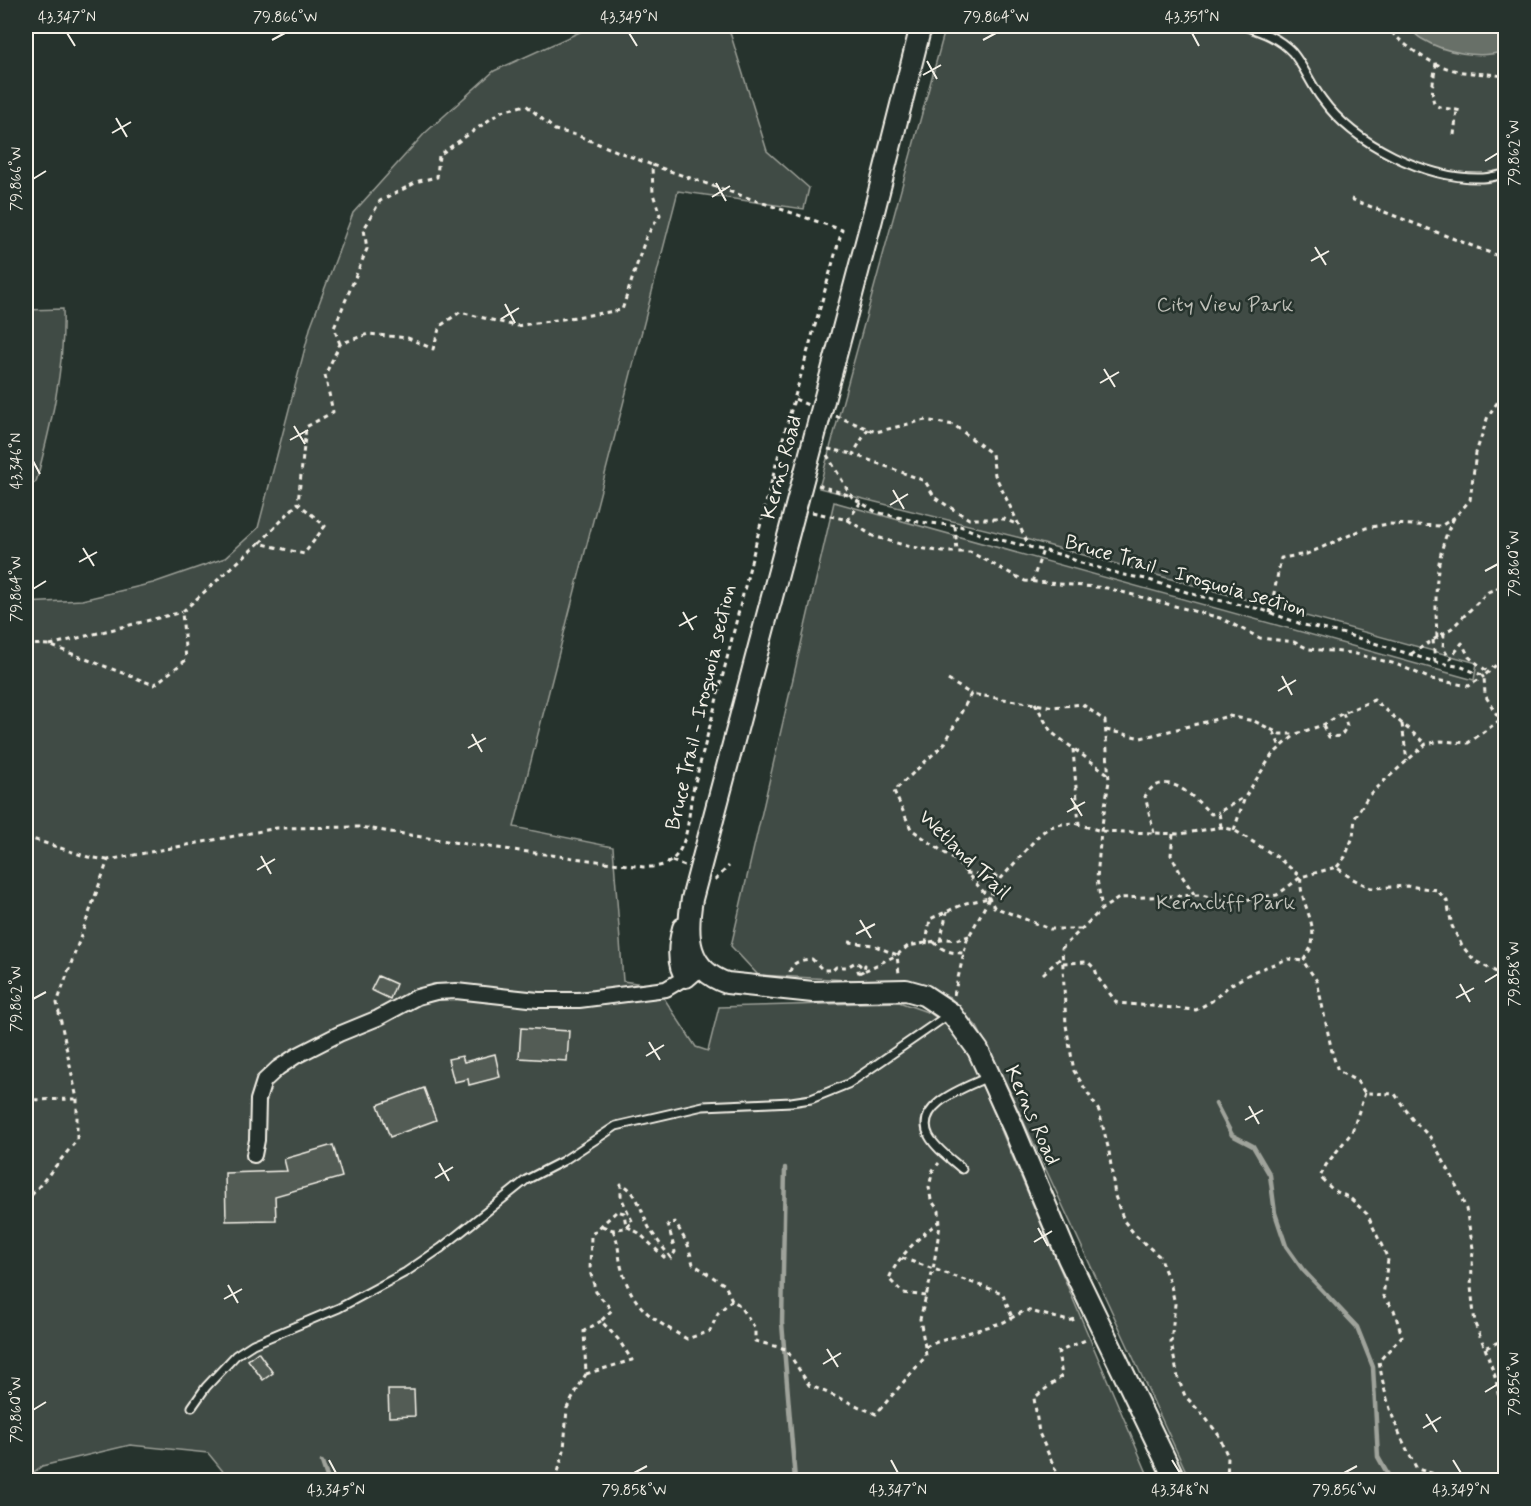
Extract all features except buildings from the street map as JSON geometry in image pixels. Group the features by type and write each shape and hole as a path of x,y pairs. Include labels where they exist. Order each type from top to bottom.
{"street":[{"name":"Kerns Road","path":"921,26 821,410 817,447 697,880 689,921 693,971 727,983 764,988 813,992 906,990 924,995 951,1013 978,1050 1068,1258 1174,1480"},
{"path":"254,1155 257,1140 258,1100 264,1081 296,1056 417,998 436,992 456,991 498,994 528,1000 579,1000 666,989 693,971"}],"lane":[{"path":"1244,26 1269,35 1292,53 1322,100 1344,124 1377,148 1415,166 1454,175 1482,178 1506,174"},
{"path":"192,1407 206,1387 236,1355 253,1344 339,1308 406,1272 441,1248 526,1180 563,1161 616,1126 703,1106 811,1099 848,1084 951,1013"},
{"path":"962,1169 928,1134 927,1121 932,1108 948,1096 990,1076"}],"path":[{"path":"1385,26 1421,56 1449,69 1506,77"},
{"path":"1436,63 1432,98 1439,107 1459,110 1454,135"},
{"path":"26,644 49,645 182,612 259,543 298,503 306,427 333,412 325,375 340,344 368,334 408,338 433,349 440,326 460,312 516,326 622,310 646,237 660,215 653,194 652,165 576,135 555,130 526,105 502,111 439,155 437,177 419,181 380,201 364,229 367,249 334,328 340,344"},
{"name":"Bruce Trail - Iroquoia section","path":"108,860 277,828 360,827 459,843 643,867 658,867 674,859 686,837 691,798 727,666 746,578 842,230 652,165"},
{"path":"1351,199 1506,259"},
{"path":"1437,637 1436,597 1439,557 1447,530 1470,500 1476,453 1488,416 1505,390"},
{"path":"795,399 876,432 925,420 954,425 992,454 995,475 1029,546"},
{"path":"853,454 868,429"},
{"path":"782,442 853,454 925,481 935,498 969,519 1004,519 1018,525"},
{"path":"817,447 852,497"},
{"name":"Bruce Trail - Iroquoia section","path":"816,484 852,497 876,512 919,522 954,526 1029,546 1199,596 1345,634 1435,662 1462,667 1484,676"},
{"path":"848,520 861,502"},
{"path":"259,543 304,554 325,526 298,503"},
{"path":"807,511 848,520 873,536 907,546 943,552 970,552 1001,567 1008,574 1032,582 1107,588 1220,618 1260,638 1294,642 1309,649 1352,653 1396,664 1431,679 1469,686 1506,656"},
{"path":"1270,613 1281,558 1307,554 1366,528 1388,524 1441,526 1455,517"},
{"path":"954,526 957,552"},
{"path":"1032,582 1043,550"},
{"path":"1411,654 1444,633 1488,592 1506,584"},
{"path":"49,645 154,685 186,660 182,612"},
{"path":"1444,633 1443,648 1450,659 1462,643 1469,657 1488,672"},
{"path":"1433,640 1435,662"},
{"path":"1227,1480 1228,1457 1218,1434 1185,1396 1178,1378 1171,1343 1175,1304 1171,1286 1159,1256 1136,1236 1124,1221 1115,1196 1109,1151 1099,1111 1074,1071 1066,1025 1062,948 1102,909 1119,898 1203,895 1230,903 1277,895 1301,877 1336,867 1345,856 1353,837 1354,818 1366,798 1407,760 1426,744 1441,741 1468,743 1500,720 1485,695 1484,676"},
{"path":"948,680 971,694 1054,707 1082,705 1105,721 1108,774 1097,879 1102,909"},
{"name":"Wetland Trail","path":"971,694 945,742 894,791 911,829 956,861 989,898 994,907 1050,929 1083,929"},
{"path":"1234,830 1245,797 1272,754 1296,734 1323,725 1343,713 1374,700 1426,744"},
{"path":"1035,704 1051,732 1108,774"},
{"path":"1323,725 1329,737 1341,736 1347,726 1343,713"},
{"path":"1106,730 1141,738 1229,716 1254,721 1274,732 1296,734"},
{"path":"1402,722 1407,760"},
{"path":"1274,732 1280,747"},
{"path":"1073,748 1079,825"},
{"path":"1154,833 1145,796 1155,785 1168,783 1183,789 1211,814 1245,797"},
{"path":"1219,812 1221,827"},
{"path":"951,1013 963,953 969,936 989,898 1002,877 1040,834 1050,827 1062,824 1079,825 1101,831 1180,834 1221,827 1234,830 1277,857 1301,877"},
{"path":"1173,834 1171,855 1194,895"},
{"path":"26,837 88,857 108,860 57,1003 77,1099 77,1140 26,1203"},
{"path":"1336,867 1371,888 1408,886 1437,890 1447,901 1452,926 1462,946 1475,961 1506,977"},
{"path":"966,873 1002,877"},
{"path":"1301,877 1300,889 1312,924 1312,944 1303,961"},
{"path":"926,944 930,919 966,903 989,898"},
{"path":"940,941 947,912"},
{"path":"794,964 800,960 812,959 823,970 833,970 836,967 846,967 856,962 860,965 857,968 859,973 863,971 865,965 864,971 897,955 908,946 956,940 969,936"},
{"path":"849,942 873,945 897,955"},
{"path":"934,942 942,950 963,953"},
{"path":"1043,974 1063,956"},
{"path":"1063,963 1088,962 1117,1003 1196,1010 1255,971 1288,959 1303,961 1317,981 1338,1071 1357,1081 1365,1093"},
{"path":"1365,1093 1395,1094 1412,1119 1430,1137 1453,1178 1466,1209 1473,1248 1471,1287 1474,1324 1496,1379 1500,1405 1506,1419"},
{"path":"1365,1093 1352,1132 1326,1165 1320,1177 1333,1190 1350,1198 1366,1215 1388,1259 1383,1296 1394,1310 1402,1336 1379,1361 1384,1395 1399,1437 1417,1469 1455,1480"},
{"path":"26,1100 77,1099"},
{"path":"602,1226 613,1230 633,1223 621,1197 621,1184 629,1188 639,1203 651,1231 671,1258 675,1252 668,1224 675,1222 688,1245 693,1264 725,1285 732,1300 738,1304 755,1328 755,1341 786,1349 809,1385 876,1414 926,1356 920,1320 933,1270 940,1221 939,1211 930,1200 929,1187 933,1170 946,1154"},
{"path":"556,1480 564,1450 567,1408 586,1374 584,1331 601,1321 612,1310 596,1292 590,1271 591,1235 617,1211 624,1213 626,1226"},
{"path":"927,1296 903,1293 889,1279 892,1270 924,1232 940,1221"},
{"path":"626,1226 639,1233 665,1258 669,1255"},
{"path":"613,1230 618,1242 621,1265 634,1301 656,1322 687,1340 710,1331 718,1313 732,1300"},
{"path":"902,1258 1002,1293 1012,1317"},
{"path":"926,1347 1026,1310 1070,1321 1093,1311"},
{"path":"586,1374 632,1360 601,1321"},
{"path":"1056,1480 1057,1473 1039,1433 1034,1398 1062,1376 1058,1352 1086,1341 1102,1329"},
{"path":"1485,1348 1506,1340"}],"green space":[{"path":"593,26 728,26 767,151 809,188 804,209 678,191 514,827 613,847 623,981 656,986 696,1047 708,1051 719,1007 899,1002 930,1013 956,1033 973,1064 1150,1480 230,1480 208,1453 130,1445 42,1466 26,1478 26,603 82,600 153,583 225,558 258,528 311,325 353,213 424,134 494,71"},
{"path":"946,26 1505,26 1505,1480 1190,1480 996,1062 977,1027 950,997 921,984 758,975 731,946 834,502 1474,680 1477,663 1029,540 819,488"},
{"path":"63,309 62,353 52,418 36,482 26,488 26,310"}],"shaded area":[{"path":"1408,26 1505,26 1505,51 1474,54 1452,51 1422,39"}],"waterway":[{"path":"1216,1104 1232,1135 1253,1146 1270,1175 1275,1213 1286,1246 1303,1270 1357,1327 1373,1367 1378,1457 1391,1480"},
{"path":"785,1168 782,1323 795,1480"},
{"path":"322,1462 328,1480"}],"park label":[{"name":"City View Park","path":"1225,304"},
{"name":"Kerncliff Park","path":"1226,902"}]}
